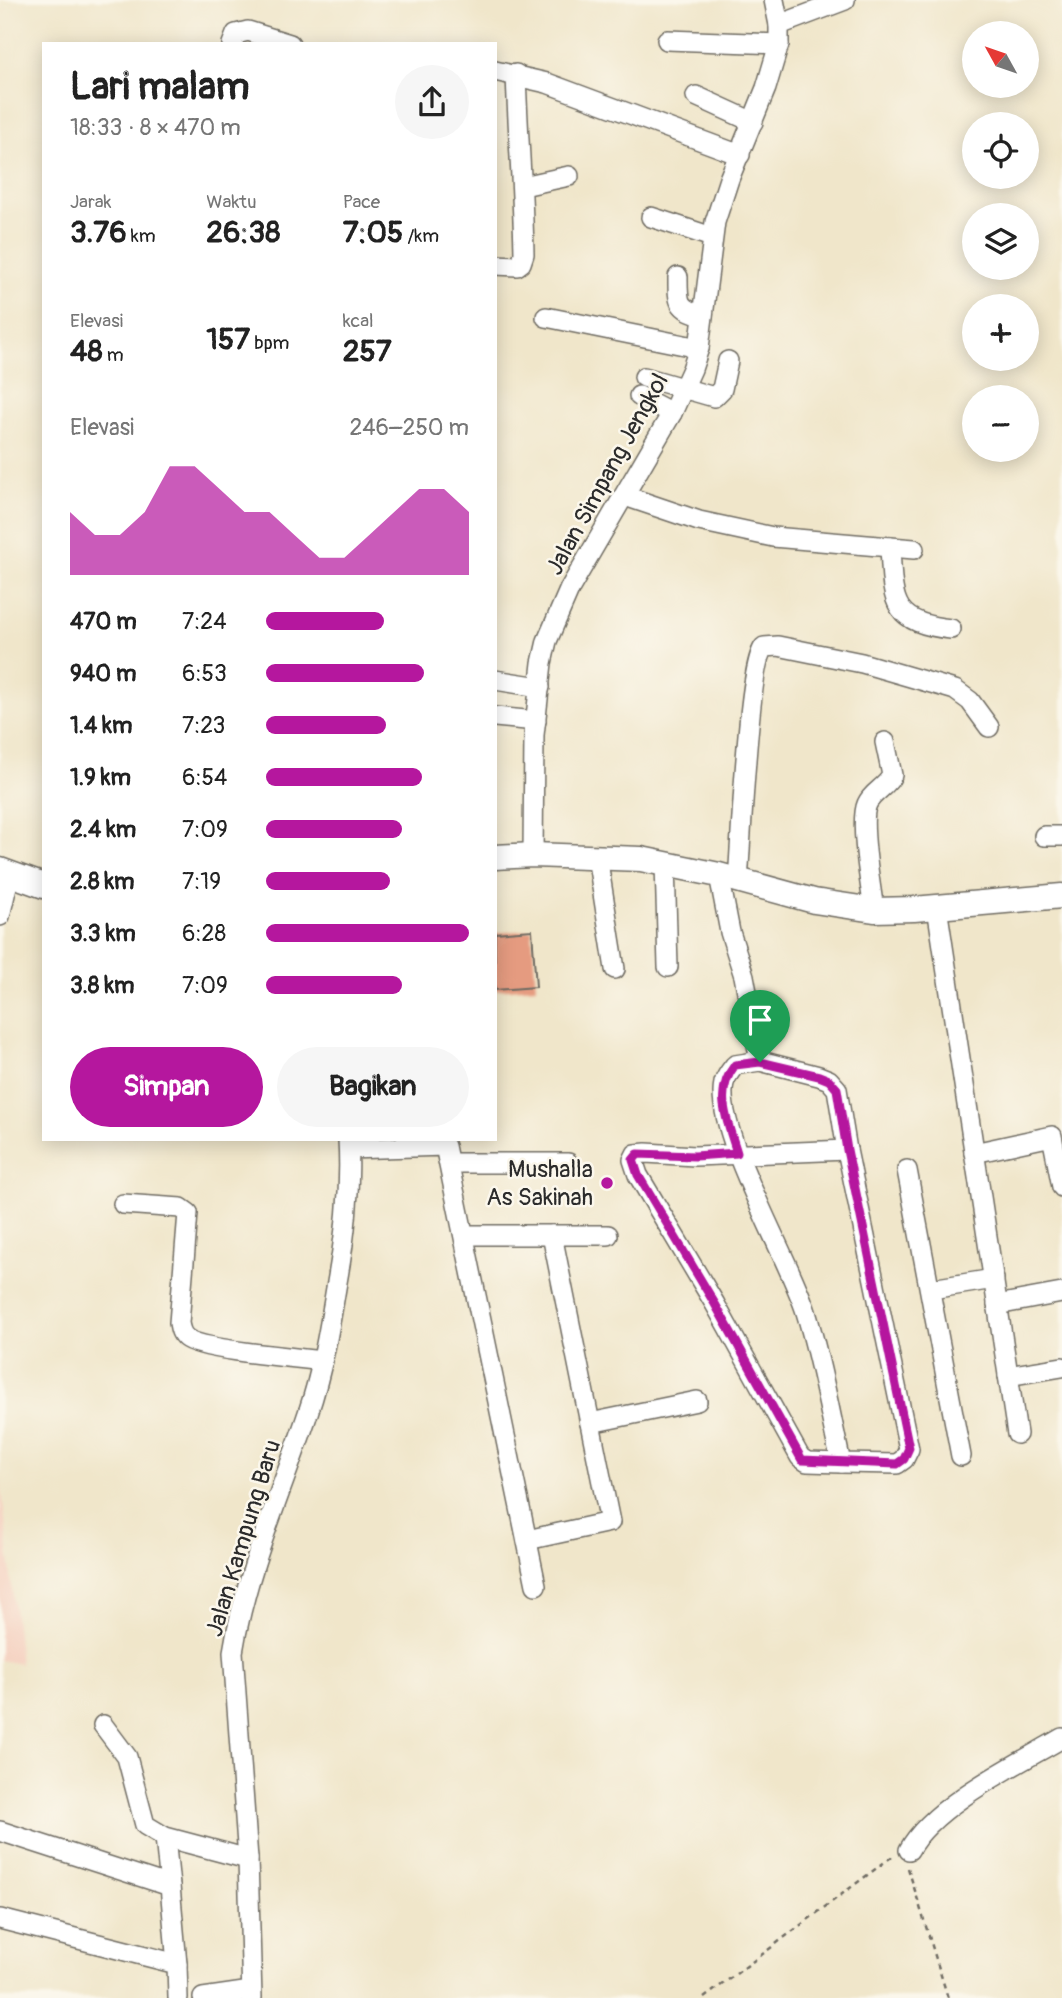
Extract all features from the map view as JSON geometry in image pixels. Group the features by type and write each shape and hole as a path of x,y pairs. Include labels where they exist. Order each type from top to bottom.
{"main road":[{"path":"497,857 597,856 665,863 814,901 874,910 1062,896"},
{"path":"5,871 42,885"}],"street":[{"name":"Jalan Simpang Jengkol","path":"533,855 536,721 545,652 555,621 582,568 673,413 699,348 712,237 722,202 753,122 779,35 774,0"},
{"path":"667,40 779,35 845,0"},
{"path":"233,42 238,33 248,31 284,42"},
{"path":"497,71 611,105 740,155"},
{"path":"497,265 514,267 523,260 523,186 518,142 516,75"},
{"path":"696,96 753,122"},
{"path":"523,186 569,176"},
{"path":"650,216 712,237"},
{"path":"678,277 679,303 688,311 703,315"},
{"path":"545,317 699,348"},
{"path":"673,413 642,387 684,388 713,397 722,389 728,361"},
{"path":"625,496 699,521 773,537 914,549"},
{"path":"890,547 892,586 902,612 924,625 951,629"},
{"path":"760,1062 744,976 730,932 729,878 757,658 764,647 778,646 862,663 946,686 967,697 989,727"},
{"path":"497,680 540,687"},
{"path":"497,717 536,721"},
{"path":"874,910 865,830 866,806 892,775 885,742"},
{"path":"597,856 615,968"},
{"path":"665,863 668,967"},
{"path":"0,916 5,871"},
{"path":"937,907 1017,1434"},
{"path":"841,1463 806,1311 737,1153 724,1108 724,1084 735,1065 760,1062 819,1076 835,1086 842,1108 847,1150 909,1448 904,1459 897,1464 841,1463 807,1462 800,1457 715,1304 638,1175 633,1160 636,1154 646,1153 695,1156 737,1153 847,1150"},
{"path":"974,1153 1052,1136 1062,1187"},
{"path":"348,1144 445,1146 536,1585"},
{"name":"Jalan Kampung Baru","path":"252,1994 248,1859 233,1652 236,1630 261,1545 309,1410 323,1361 348,1215 348,1144"},
{"path":"449,1163 568,1163"},
{"path":"907,1170 961,1456"},
{"path":"123,1204 181,1208 188,1213 190,1220 179,1323 180,1331 187,1339 209,1346 323,1361"},
{"path":"464,1235 608,1235"},
{"path":"527,1539 610,1522 552,1235"},
{"path":"931,1289 994,1279"},
{"path":"998,1305 1062,1293"},
{"path":"1008,1376 1062,1367"},
{"path":"590,1423 697,1401"},
{"path":"103,1725 127,1757 145,1825 166,1837 248,1859"},
{"path":"909,1850 913,1841 942,1813 989,1781 1062,1738"},
{"path":"0,1831 170,1886"},
{"path":"166,1837 178,1998"},
{"path":"0,1919 177,1964"},
{"path":"203,1998 252,1994"}],"path":[{"path":"704,1998 893,1856 909,1850 907,1865 948,1998"}],"shaded area":[{"path":"0,1473 20,1664 0,1660"}],"building":[{"path":"532,930 536,987 497,990 497,933"}],"place":[{"name":"Mushalla As Sakinah","path":"607,1183"}],"route":[{"path":"760,1062 819,1076 829,1080 837,1089 847,1150 909,1448 904,1459 897,1464 802,1460 715,1304 638,1175 633,1160 636,1154 695,1156 737,1153 724,1108 724,1084 735,1065 760,1062"}]}
